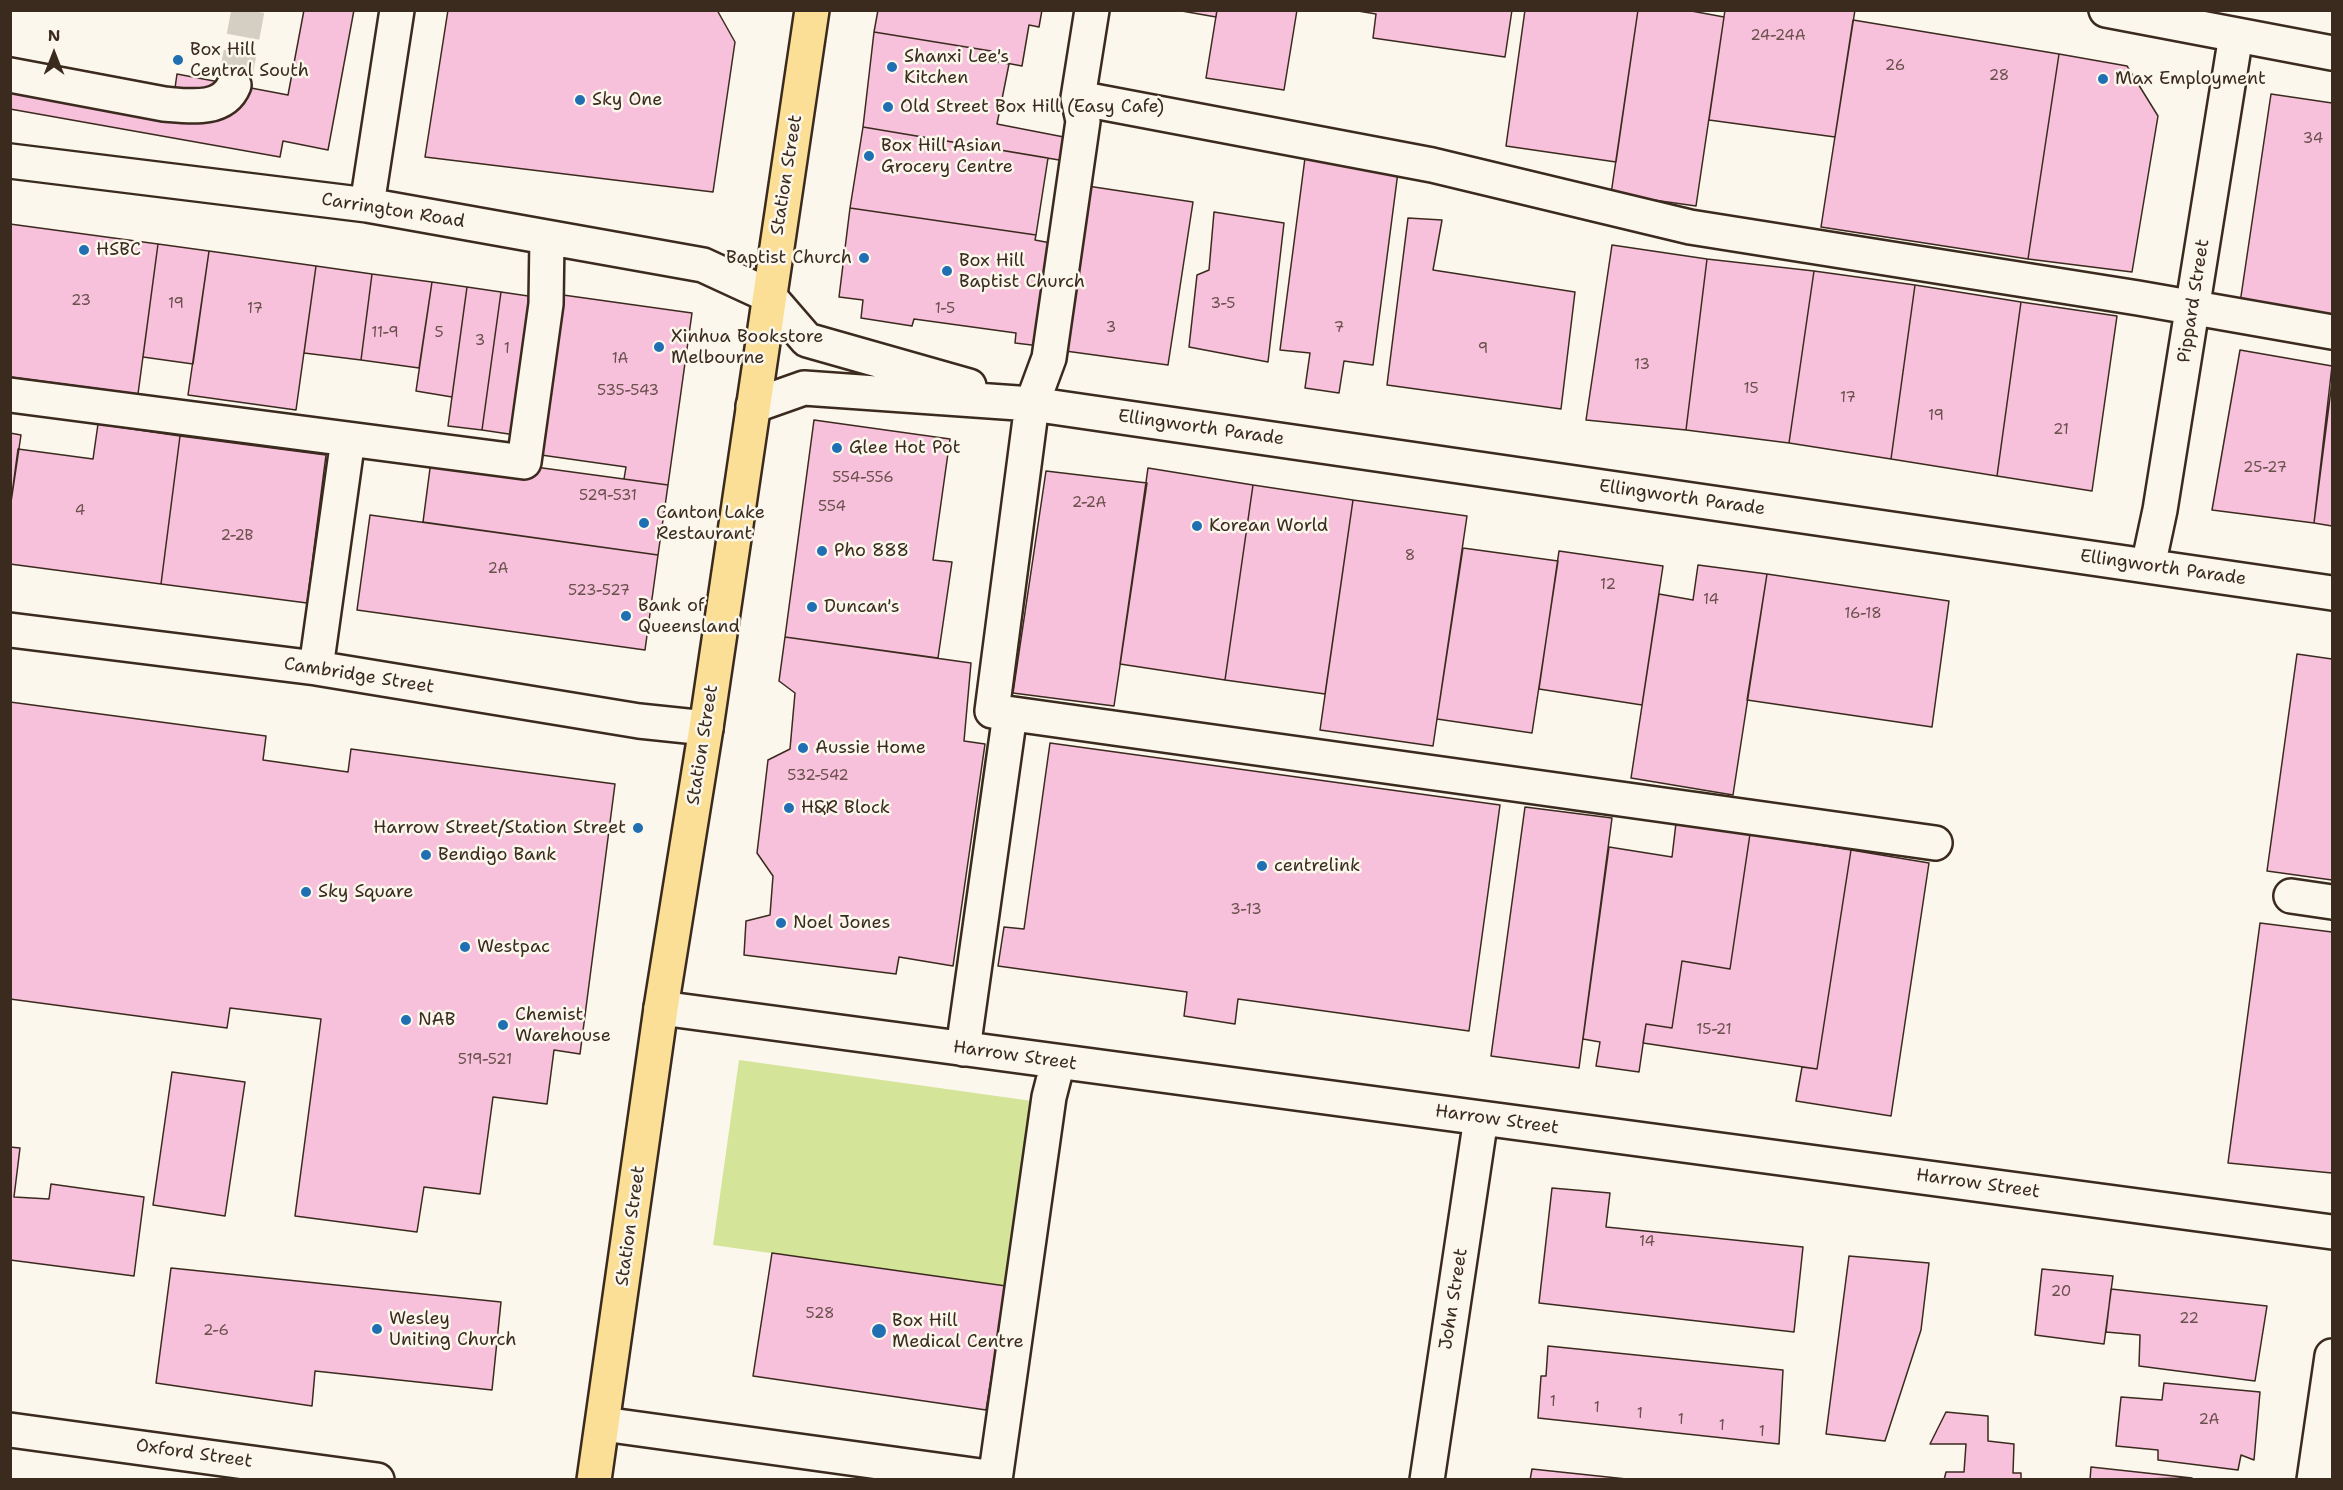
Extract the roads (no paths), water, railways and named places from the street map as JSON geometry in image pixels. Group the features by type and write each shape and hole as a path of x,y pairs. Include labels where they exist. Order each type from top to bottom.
{"main road":[{"name":"Station Street","path":"594,1479 661,1008 706,728 768,295 812,10"}],"street":[{"path":"367,205 397,10"},
{"path":"1092,10 1078,98 1083,122 1048,358 1032,404 992,711 1935,843"},
{"path":"2106,10 2332,53"},
{"name":"Pippard Street","path":"2148,566 2160,510 2236,34"},
{"path":"10,75 164,104 186,105 218,102 234,85"},
{"path":"1078,98 1432,165 1690,227 2193,307 2332,332"},
{"name":"Carrington Road","path":"10,160 367,205 703,265 768,295"},
{"path":"10,394 524,462 546,304 547,238"},
{"name":"Ellingworth Parade","path":"768,295 807,340 1032,404"},
{"name":"Ellingworth Parade","path":"753,406 804,388 1032,404 2332,593"},
{"path":"316,668 348,440"},
{"name":"Cambridge Street","path":"10,630 316,668 639,721 706,728"},
{"path":"963,1049 1010,714"},
{"path":"2291,896 2332,902"},
{"name":"Harrow Street","path":"661,1008 2332,1232"},
{"path":"603,1424 995,1479 1049,1097 1058,1062"},
{"name":"John Street","path":"1427,1479 1481,1118"},
{"path":"2314,1479 2332,1356"},
{"name":"Oxford Street","path":"10,1430 377,1479"}],"tunnel":[{"path":"234,85 248,10"}],"place":[{"name":"Box Hill Central South","path":"178,60"},
{"name":"Shanxi Lee's Kitchen","path":"892,67"},
{"name":"Max Employment","path":"2103,79"},
{"name":"Sky One","path":"580,100"},
{"name":"Old Street Box Hill (Easy Cafe)","path":"888,107"},
{"name":"Box Hill Asian Grocery Centre","path":"869,156"},
{"name":"HSBC","path":"84,250"},
{"name":"Baptist Church","path":"864,258"},
{"name":"Box Hill Baptist Church","path":"947,271"},
{"name":"Xinhua Bookstore Melbourne","path":"659,347"},
{"name":"Glee Hot Pot","path":"837,448"},
{"name":"Canton Lake Restaurant","path":"644,523"},
{"name":"Korean World","path":"1197,526"},
{"name":"Pho 888","path":"822,551"},
{"name":"Duncan's","path":"812,607"},
{"name":"Bank of Queensland","path":"626,616"},
{"name":"Aussie Home","path":"803,748"},
{"name":"H&R Block","path":"789,808"},
{"name":"Harrow Street/Station Street","path":"638,828"},
{"name":"Bendigo Bank","path":"426,855"},
{"name":"centrelink","path":"1262,866"},
{"name":"Sky Square","path":"306,892"},
{"name":"Noel Jones","path":"781,923"},
{"name":"Westpac","path":"465,947"},
{"name":"NAB","path":"406,1020"},
{"name":"Chemist Warehouse","path":"503,1025"},
{"name":"Wesley Uniting Church","path":"377,1329"},
{"name":"Box Hill Medical Centre","path":"879,1331"}]}
